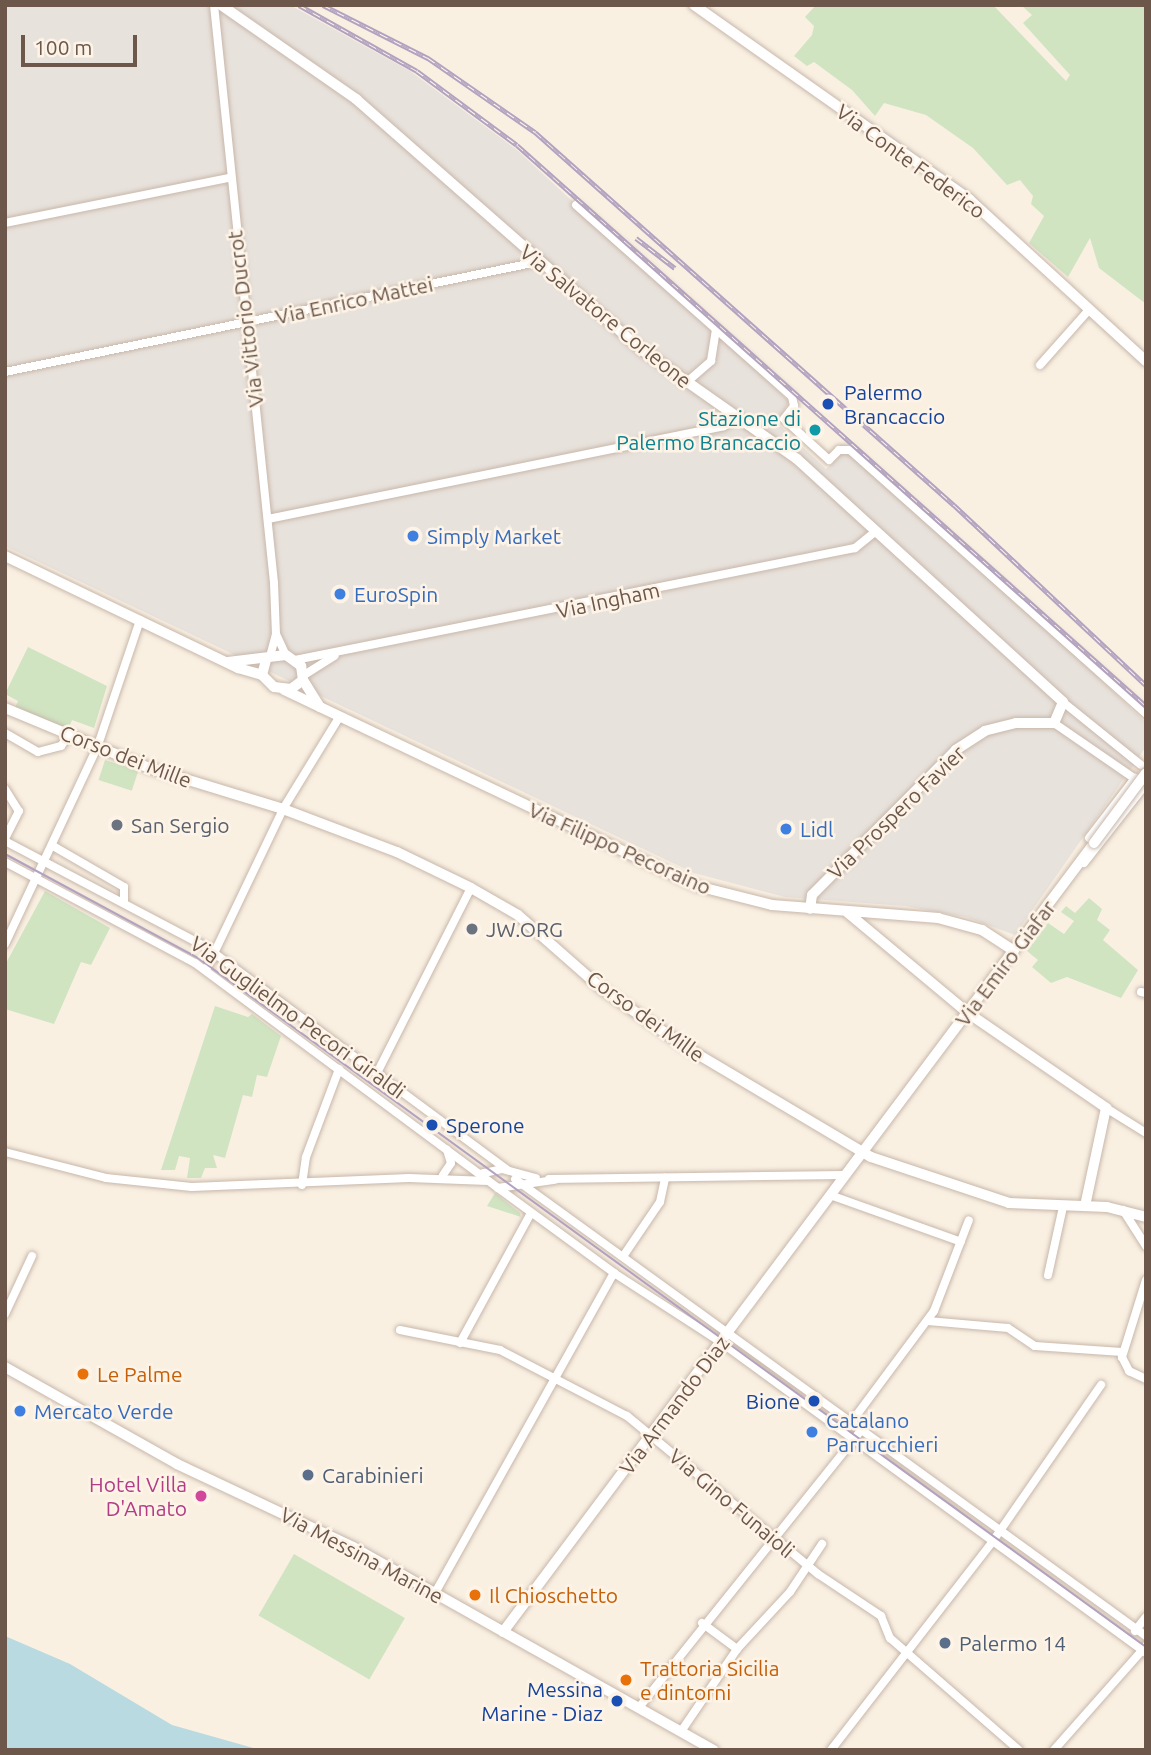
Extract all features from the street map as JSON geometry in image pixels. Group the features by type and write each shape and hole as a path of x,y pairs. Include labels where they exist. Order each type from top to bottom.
{"main road":[{"name":"Via Messina Marine","path":"5,1367 177,1464 302,1521 641,1705 714,1750"}],"street":[{"name":"Via Vittorio Ducrot","path":"214,5 228,178 268,519 276,634"},
{"name":"Via Salvatore Corleone","path":"221,5 356,99 537,262 687,382 797,459 1063,702"},
{"name":"Via Conte Federico","path":"694,5 969,199 1087,312 1146,361"},
{"path":"5,223 228,178"},
{"path":"576,205 792,397 794,406 784,419 802,436 829,460 839,450 850,450 1146,714"},
{"name":"Via Enrico Mattei","path":"5,372 537,262"},
{"path":"1040,365 1087,312"},
{"path":"687,382 711,361 716,330"},
{"path":"268,519 724,426 736,418"},
{"name":"Via Ingham","path":"291,658 336,654 855,548 875,532"},
{"path":"5,556 227,662 262,674 269,684 285,690 297,688 303,678 336,654"},
{"path":"5,944 45,864 97,748 140,620"},
{"path":"276,634 321,707"},
{"path":"262,674 276,634"},
{"path":"227,662 291,658"},
{"name":"Via Filippo Pecoraino","path":"285,690 697,886 738,898 810,909 949,921 982,930 1014,951"},
{"path":"1056,894 1145,785 1054,723 1063,702 1143,769"},
{"name":"Corso dei Mille","path":"5,708 97,748 284,809 397,852 471,888 518,915 602,989 684,1046 861,1151 972,1194 1009,1203 1085,1206 1123,1210 1146,1217"},
{"path":"206,970 284,809 340,716"},
{"name":"Via Prospero Favier","path":"810,909 811,895 956,750 985,732 1016,723 1054,723"},
{"path":"5,733 38,752 61,746 69,735"},
{"name":"Via Emiro Giafar","path":"843,1175 1014,951 1143,769"},
{"path":"1091,840 1135,778"},
{"path":"5,789 19,811 5,840"},
{"name":"Via Guglielmo Pecori Giraldi","path":"5,840 45,864 124,902 215,953 514,1179 624,1255 725,1338"},
{"path":"53,846 124,887 124,902"},
{"name":"Via Guglielmo Pecori Giraldi","path":"5,862 206,970 480,1174"},
{"path":"377,1073 471,888"},
{"path":"847,913 968,1013 1105,1108 1146,1133"},
{"path":"867,929 881,915"},
{"path":"302,1185 306,1157 339,1069"},
{"path":"1085,1206 1105,1108"},
{"path":"443,1175 451,1163 447,1150"},
{"path":"5,1152 96,1176 155,1185 302,1185 425,1179 492,1181 843,1175"},
{"path":"425,1179 443,1175 480,1174 492,1181 614,1273 725,1338 852,1422 1146,1636"},
{"name":"Via Armando Diaz","path":"503,1632 725,1338 843,1175"},
{"path":"624,1255 660,1202 665,1178"},
{"path":"492,1181 554,1180"},
{"path":"536,1195 540,1182"},
{"path":"830,1195 961,1242"},
{"path":"1048,1275 1063,1207"},
{"path":"1123,1210 1146,1246"},
{"path":"460,1343 531,1213"},
{"path":"844,1432 928,1321 969,1220"},
{"path":"5,1314 32,1256"},
{"path":"435,1593 559,1377 614,1273"},
{"path":"1146,1280 1122,1352 1129,1371 1146,1379"},
{"path":"928,1321 1008,1328 1035,1346 1122,1352"},
{"name":"Via Gino Funaioli","path":"400,1330 460,1343 478,1342 500,1350 559,1377 627,1416 809,1567 881,1616 890,1639 1019,1750"},
{"path":"725,1338 854,1440 1144,1650 1054,1750"},
{"path":"831,1750 993,1541 998,1528 1101,1385"},
{"path":"641,1705 702,1623 775,1539 862,1429"},
{"path":"682,1730 737,1649 809,1567 822,1544"},
{"path":"1128,1640 1146,1617"},
{"path":"702,1623 737,1649"}],"shaded area":[{"path":"5,5 290,5 410,71 517,150 789,401 777,423 826,469 842,453 849,452 1073,653 1146,723 1146,747 1015,935 966,917 905,906 785,897 694,873 5,546"}],"green space":[{"path":"816,5 993,5 1066,81 1070,75 1023,23 1032,15 1021,5 1146,5 1146,304 1099,268 1090,238 1068,277 1029,243 1044,216 1031,204 1033,196 1020,180 1007,185 973,148 926,115 884,103 875,116 852,90 814,62 807,66 794,56 812,35 814,26 805,17"},
{"path":"28,647 107,686 94,728 72,720 67,732 15,708 18,701 5,694"},
{"path":"105,760 138,771 132,791 99,780"},
{"path":"45,891 110,928 91,965 81,962 54,1024 5,1009 5,965"},
{"path":"1089,898 1102,909 1097,920 1110,930 1103,940 1138,970 1121,998 1067,977 1051,983 1032,967 1038,960 1027,951 1048,923 1064,934 1074,921 1061,912 1066,906 1075,913"},
{"path":"215,1006 248,1017 252,1014 281,1036 267,1077 257,1075 252,1097 243,1095 225,1158 213,1155 217,1168 205,1168 201,1178 187,1178 190,1158 179,1156 175,1170 161,1170"},
{"path":"495,1193 520,1213 521,1217 487,1206"},
{"path":"294,1554 405,1618 369,1679 258,1615"}],"water":[{"path":"5,1636 70,1664 172,1725 260,1750 5,1750"}],"tram line":[{"path":"5,854 198,958 1146,1647"}],"railway":[{"path":"299,5 417,71 517,145 1146,706"},
{"path":"323,5 428,58 535,132 954,505 1146,685"},
{"path":"636,238 675,268"}],"place":[{"name":"Palermo Brancaccio","path":"828,404"},
{"name":"Stazione di Palermo Brancaccio","path":"815,430"},
{"name":"Simply Market","path":"413,536"},
{"name":"EuroSpin","path":"340,594"},
{"name":"San Sergio","path":"117,825"},
{"name":"Lidl","path":"786,829"},
{"name":"JW.ORG","path":"472,929"},
{"name":"Sperone","path":"432,1125"},
{"name":"Le Palme","path":"83,1374"},
{"name":"Bione","path":"814,1401"},
{"name":"Mercato Verde","path":"20,1411"},
{"name":"Catalano Parrucchieri","path":"812,1432"},
{"name":"Carabinieri","path":"308,1475"},
{"name":"Hotel Villa D'Amato","path":"201,1496"},
{"name":"Il Chioschetto","path":"475,1595"},
{"name":"Palermo 14","path":"945,1643"},
{"name":"Trattoria Sicilia e dintorni","path":"626,1680"},
{"name":"Messina Marine - Diaz","path":"617,1701"}]}
